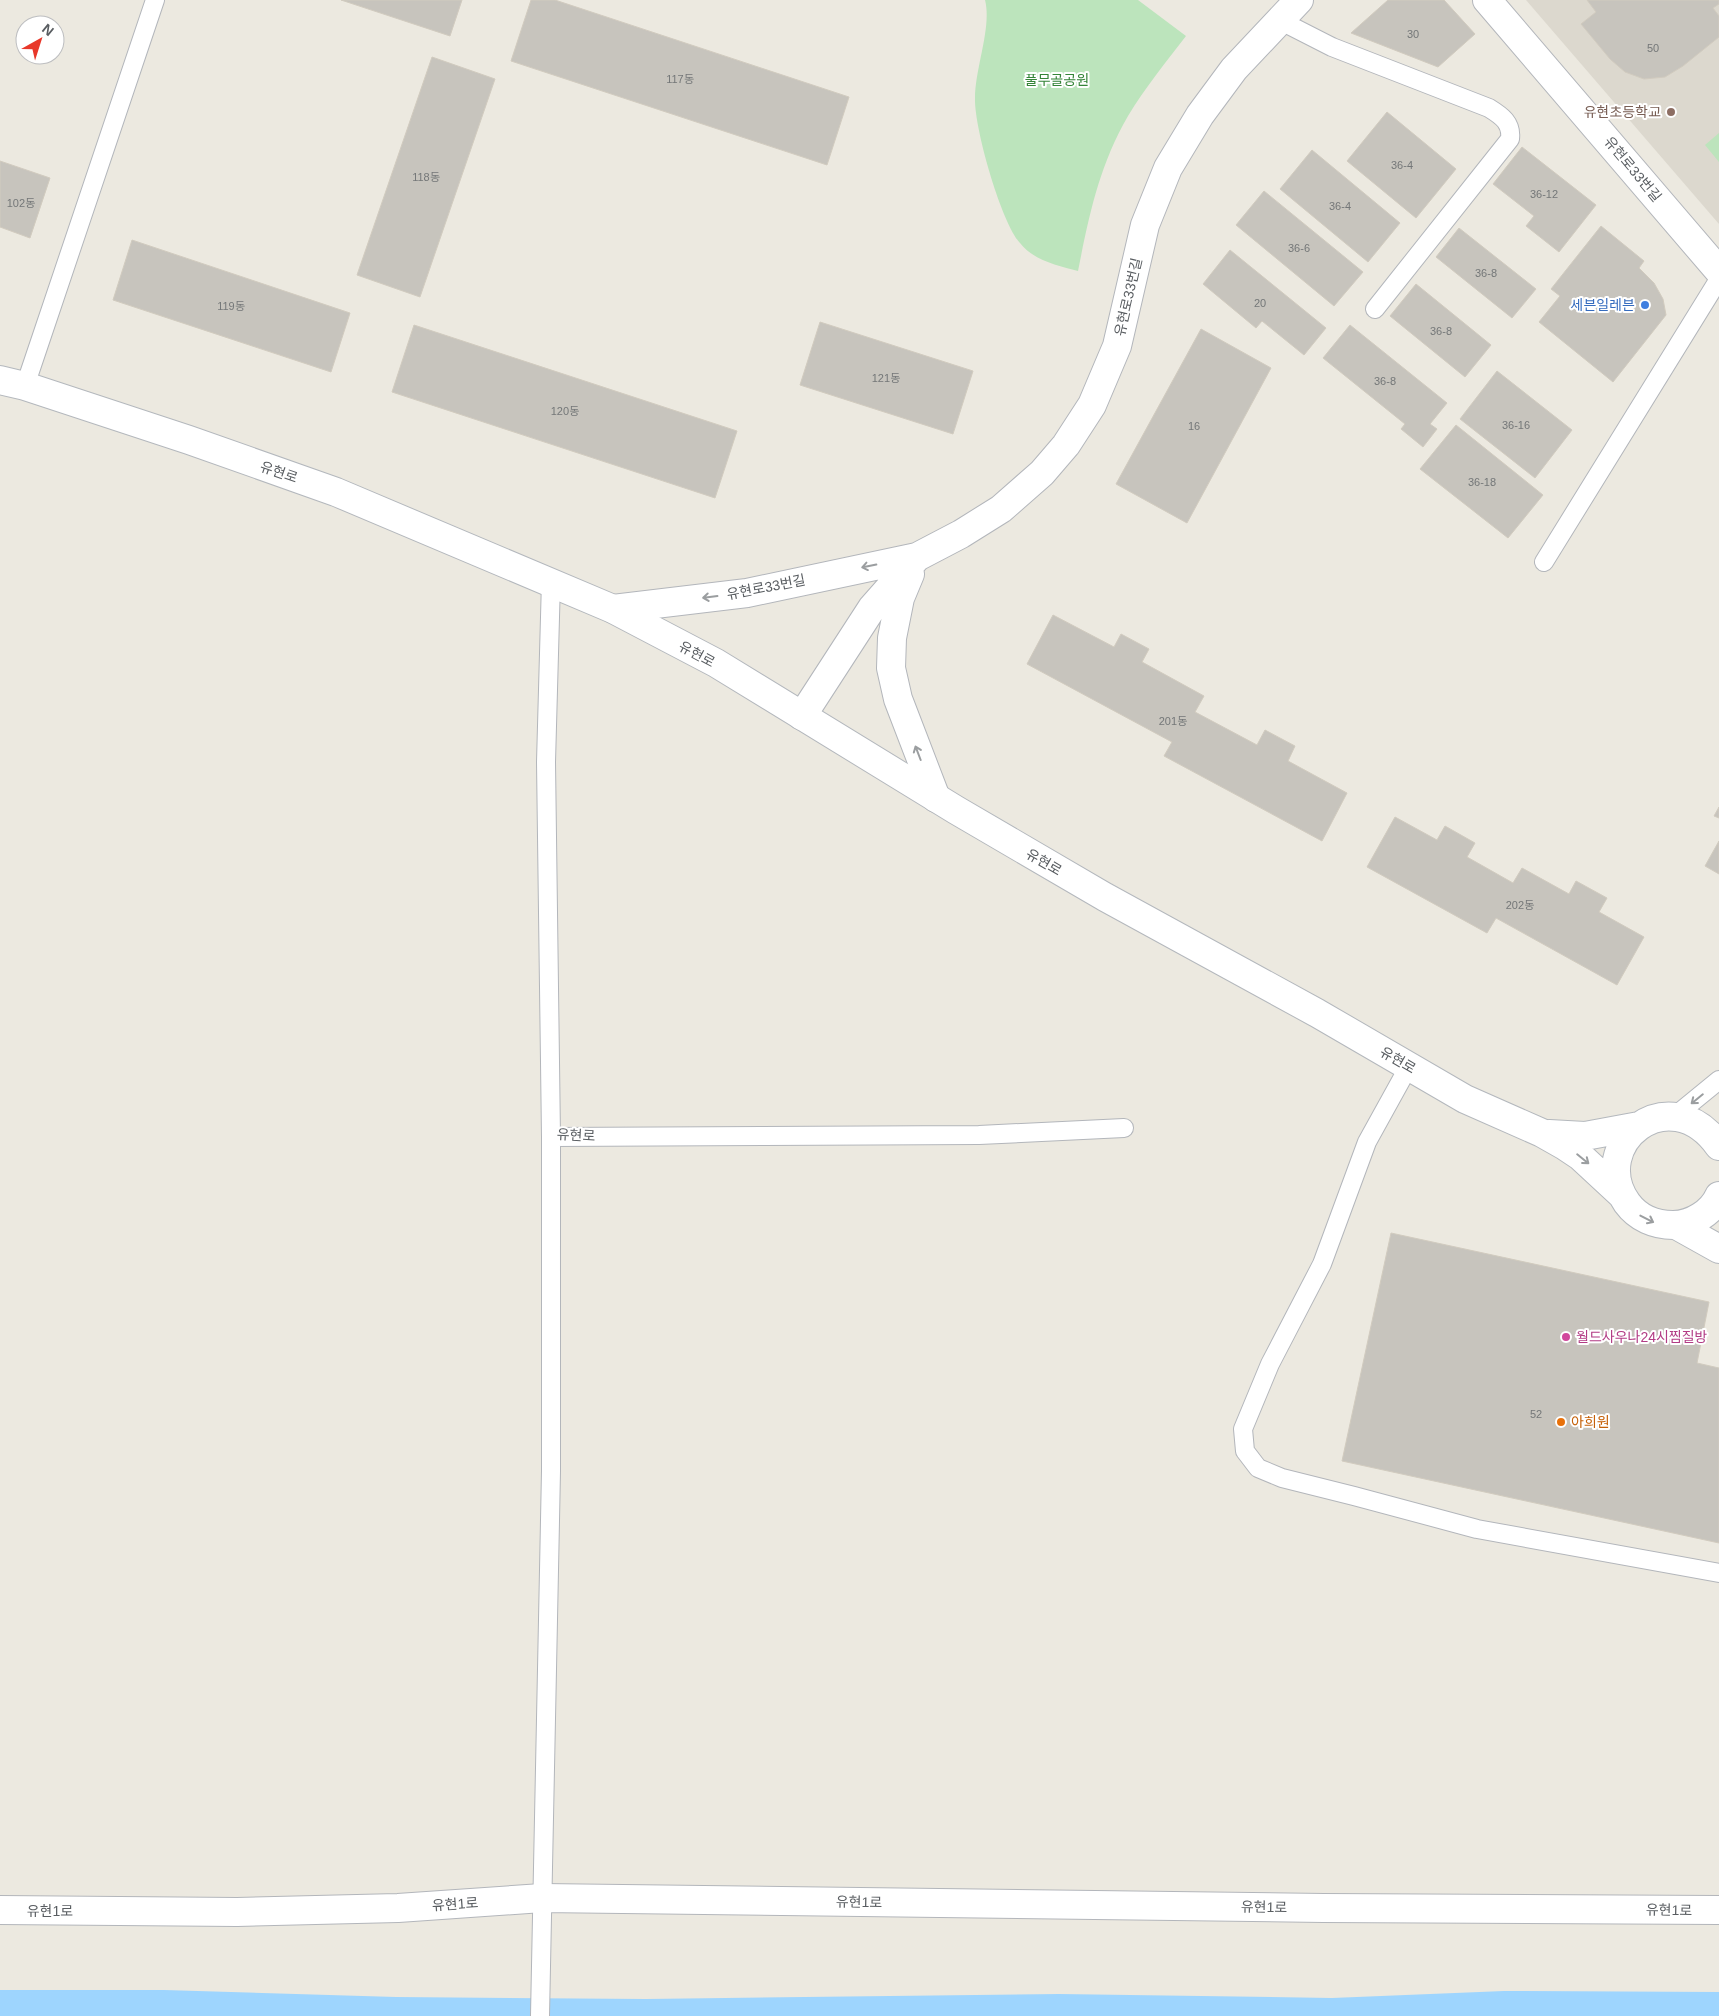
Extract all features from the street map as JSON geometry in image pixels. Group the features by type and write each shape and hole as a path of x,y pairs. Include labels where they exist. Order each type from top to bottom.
{"street":[{"name":"유현로33번길","path":"613,609 747,593 917,557 961,534 1001,509 1042,473 1066,445 1092,405 1117,346 1145,225 1168,168 1200,114 1234,68 1299,0"},
{"name":"유현로33번길","path":"1487,0 1719,271"},
{"name":"유현로","path":"12,383 189,440 336,492 552,581 613,609 716,664 936,798 1105,897 1318,1013 1465,1099 1542,1133"},
{"name":"유현로33번길","path":"802,716 872,608 917,557"},
{"path":"917,557 900,598 892,638 891,668 898,699 936,798"},
{"path":"1542,1133 1585,1136 1639,1126 1656,1118 1676,1116 1694,1121 1709,1133 1719,1146"},
{"path":"1621,1194 1616,1175 1618,1156 1626,1139 1639,1126"},
{"path":"1542,1133 1580,1156 1621,1194 1632,1209 1645,1219 1660,1224 1676,1225 1692,1221 1706,1213 1719,1196"},
{"path":"1676,1225 1719,1250"},
{"name":"유현1로","path":"0,1910 265,1911 542,1907 1719,1910"}],"lane":[{"path":"12,383 155,0"},
{"path":"1279,20 1332,47 1489,108 1501,115 1508,123 1511,131 1510,139 1375,309"},
{"path":"1544,562 1681,344 1719,279"},
{"name":"유현로","path":"552,581 546,762 551,1137 979,1135 1124,1128"},
{"path":"1409,1066 1368,1142 1322,1264 1270,1364 1243,1429 1245,1451 1258,1468 1282,1478 1477,1529 1719,1573"},
{"path":"1676,1116 1719,1080"},
{"path":"540,2016 551,1471 551,1137"}],"shaded area":[{"name":"유현초등학교","path":"1526,0 1719,0 1719,224"}],"green space":[{"name":"풀무골공원","path":"985,0 1138,0 1186,36 1141,95 1118,135 1096,192 1078,271 1046,262 1025,249 1013,232 997,196 979,130 975,98 985,35 987,11"},
{"path":"1719,133 1719,162 1705,145"}],"water":[{"path":"0,1990 164,1990 396,1997 646,1999 1059,1994 1332,1998 1504,1991 1719,1992 1719,2016 0,2016"}],"building":[{"path":"341,0 462,0 450,36"},
{"path":"531,0 555,0 849,97 827,165 511,61"},
{"path":"1388,0 1444,0 1475,34 1438,67 1351,33"},
{"path":"1587,0 1719,0 1719,4 1713,8 1719,16 1719,37 1683,66 1665,77 1644,79 1625,72 1610,59 1581,24 1596,12"},
{"path":"432,57 495,79 420,297 357,275"},
{"path":"1387,112 1456,169 1416,218 1347,161"},
{"path":"1522,147 1596,205 1559,252 1526,226 1534,216 1493,184"},
{"path":"1312,150 1400,223 1368,262 1280,189"},
{"path":"0,161 50,178 30,238 0,227"},
{"path":"1264,191 1363,272 1334,306 1236,225"},
{"path":"1601,226 1644,261 1639,268 1654,283 1663,299 1666,315 1613,382 1539,322 1560,296 1551,289"},
{"path":"1459,228 1536,289 1512,318 1436,257"},
{"path":"132,240 350,313 331,372 113,300"},
{"path":"1230,250 1326,328 1304,355 1262,321 1256,328 1203,284"},
{"path":"1416,284 1491,345 1465,377 1390,316"},
{"path":"820,322 973,371 953,434 800,385"},
{"path":"414,325 737,431 715,498 392,392"},
{"path":"1350,325 1447,403 1430,424 1437,429 1423,447 1401,429 1405,424 1323,358"},
{"path":"1201,329 1271,368 1187,523 1116,484"},
{"path":"1497,371 1572,430 1535,478 1460,419"},
{"path":"1456,425 1543,495 1508,538 1420,469"},
{"path":"1053,615 1114,647 1121,634 1149,649 1142,662 1204,696 1195,712 1257,745 1265,730 1295,746 1288,761 1347,793 1322,841 1164,756 1172,742 1027,664"},
{"path":"1719,807 1719,818 1714,816"},
{"path":"1395,817 1437,840 1445,826 1475,843 1467,857 1513,883 1522,868 1569,894 1576,881 1607,898 1599,912 1644,937 1617,985 1496,918 1487,933 1367,867"},
{"path":"1719,841 1719,874 1705,866"},
{"path":"1391,1233 1709,1302 1697,1363 1719,1368 1719,1543 1342,1461"}],"place":[{"name":"유현초등학교","path":"1671,112"},
{"name":"세븐일레븐","path":"1645,305"},
{"name":"월드사우나24시찜질방","path":"1566,1337"},
{"name":"아희원","path":"1561,1422"}]}
